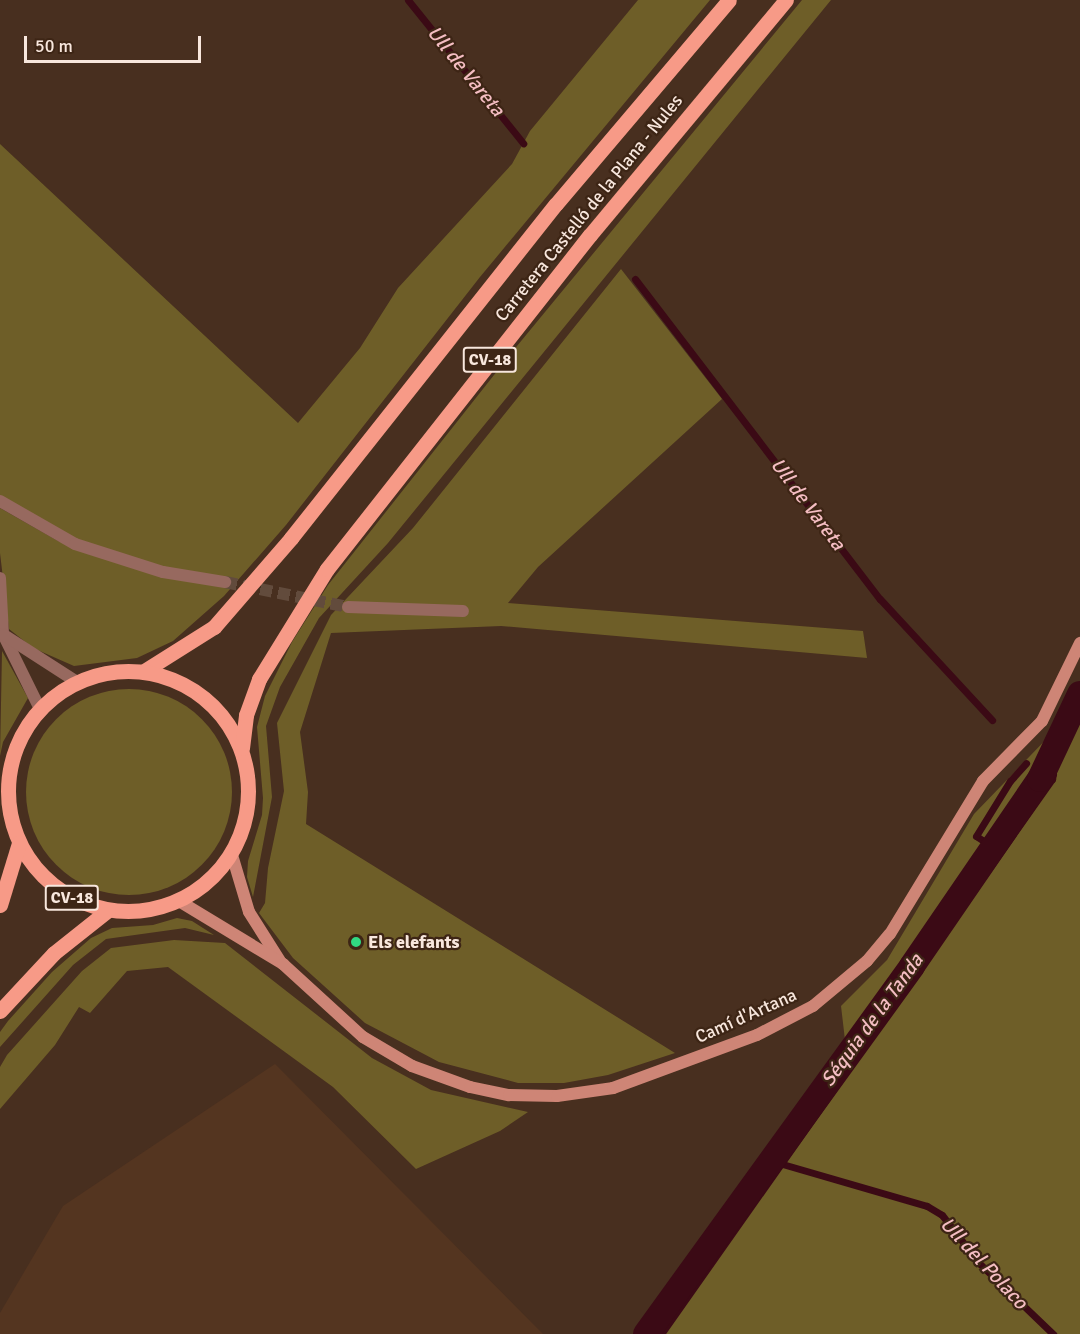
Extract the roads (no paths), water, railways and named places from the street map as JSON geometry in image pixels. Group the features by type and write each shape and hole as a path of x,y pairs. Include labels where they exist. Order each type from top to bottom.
{"main road":[{"name":"Carretera Castelló de la Plana - Nules","path":"144,671 214,627 291,538 556,204 729,0"},
{"name":"Carretera Castelló de la Plana - Nules","path":"242,748 246,715 259,679 327,569 590,235 786,0"},
{"name":"CV-18","path":"144,671 185,684 219,711 242,748 249,802 232,855 209,882 178,901 144,911 108,910 72,898 41,875 19,843 7,797 15,749 40,709 77,682 110,672 144,671"},
{"path":"0,905 19,843"},
{"name":"CV-18","path":"0,1011 54,953 108,910"}],"street":[{"path":"0,501 75,544 163,572 225,582"},
{"path":"0,578 2,637 40,709"},
{"path":"348,607 462,611"},
{"path":"2,637 77,682"},
{"name":"Camí d'Artana","path":"178,901 283,964 363,1036 412,1066 470,1087 509,1095 557,1096 613,1088 757,1035 813,1006 867,961 882,943 983,781 1042,721 1080,643"},
{"name":"Camí d'Artana","path":"232,855 249,912 283,964"}],"waterway":[{"name":"Ull de Vareta","path":"408,0 523,143"},
{"name":"Ull de Vareta","path":"635,279 880,599 992,720"},
{"name":"Séquia de la Tanda","path":"646,1334 912,966 1040,779 1080,694"},
{"name":"Ull de Vareta","path":"993,847 976,836 1010,781 1026,763"},
{"path":"661,1334 1052,779 1053,774 1044,770"},
{"name":"Ull del Polaco","path":"772,1161 927,1206 942,1215 979,1263 1053,1334"}],"tunnel":[{"path":"225,582 348,607"}],"place":[{"name":"Els elefants","path":"356,942"}]}
